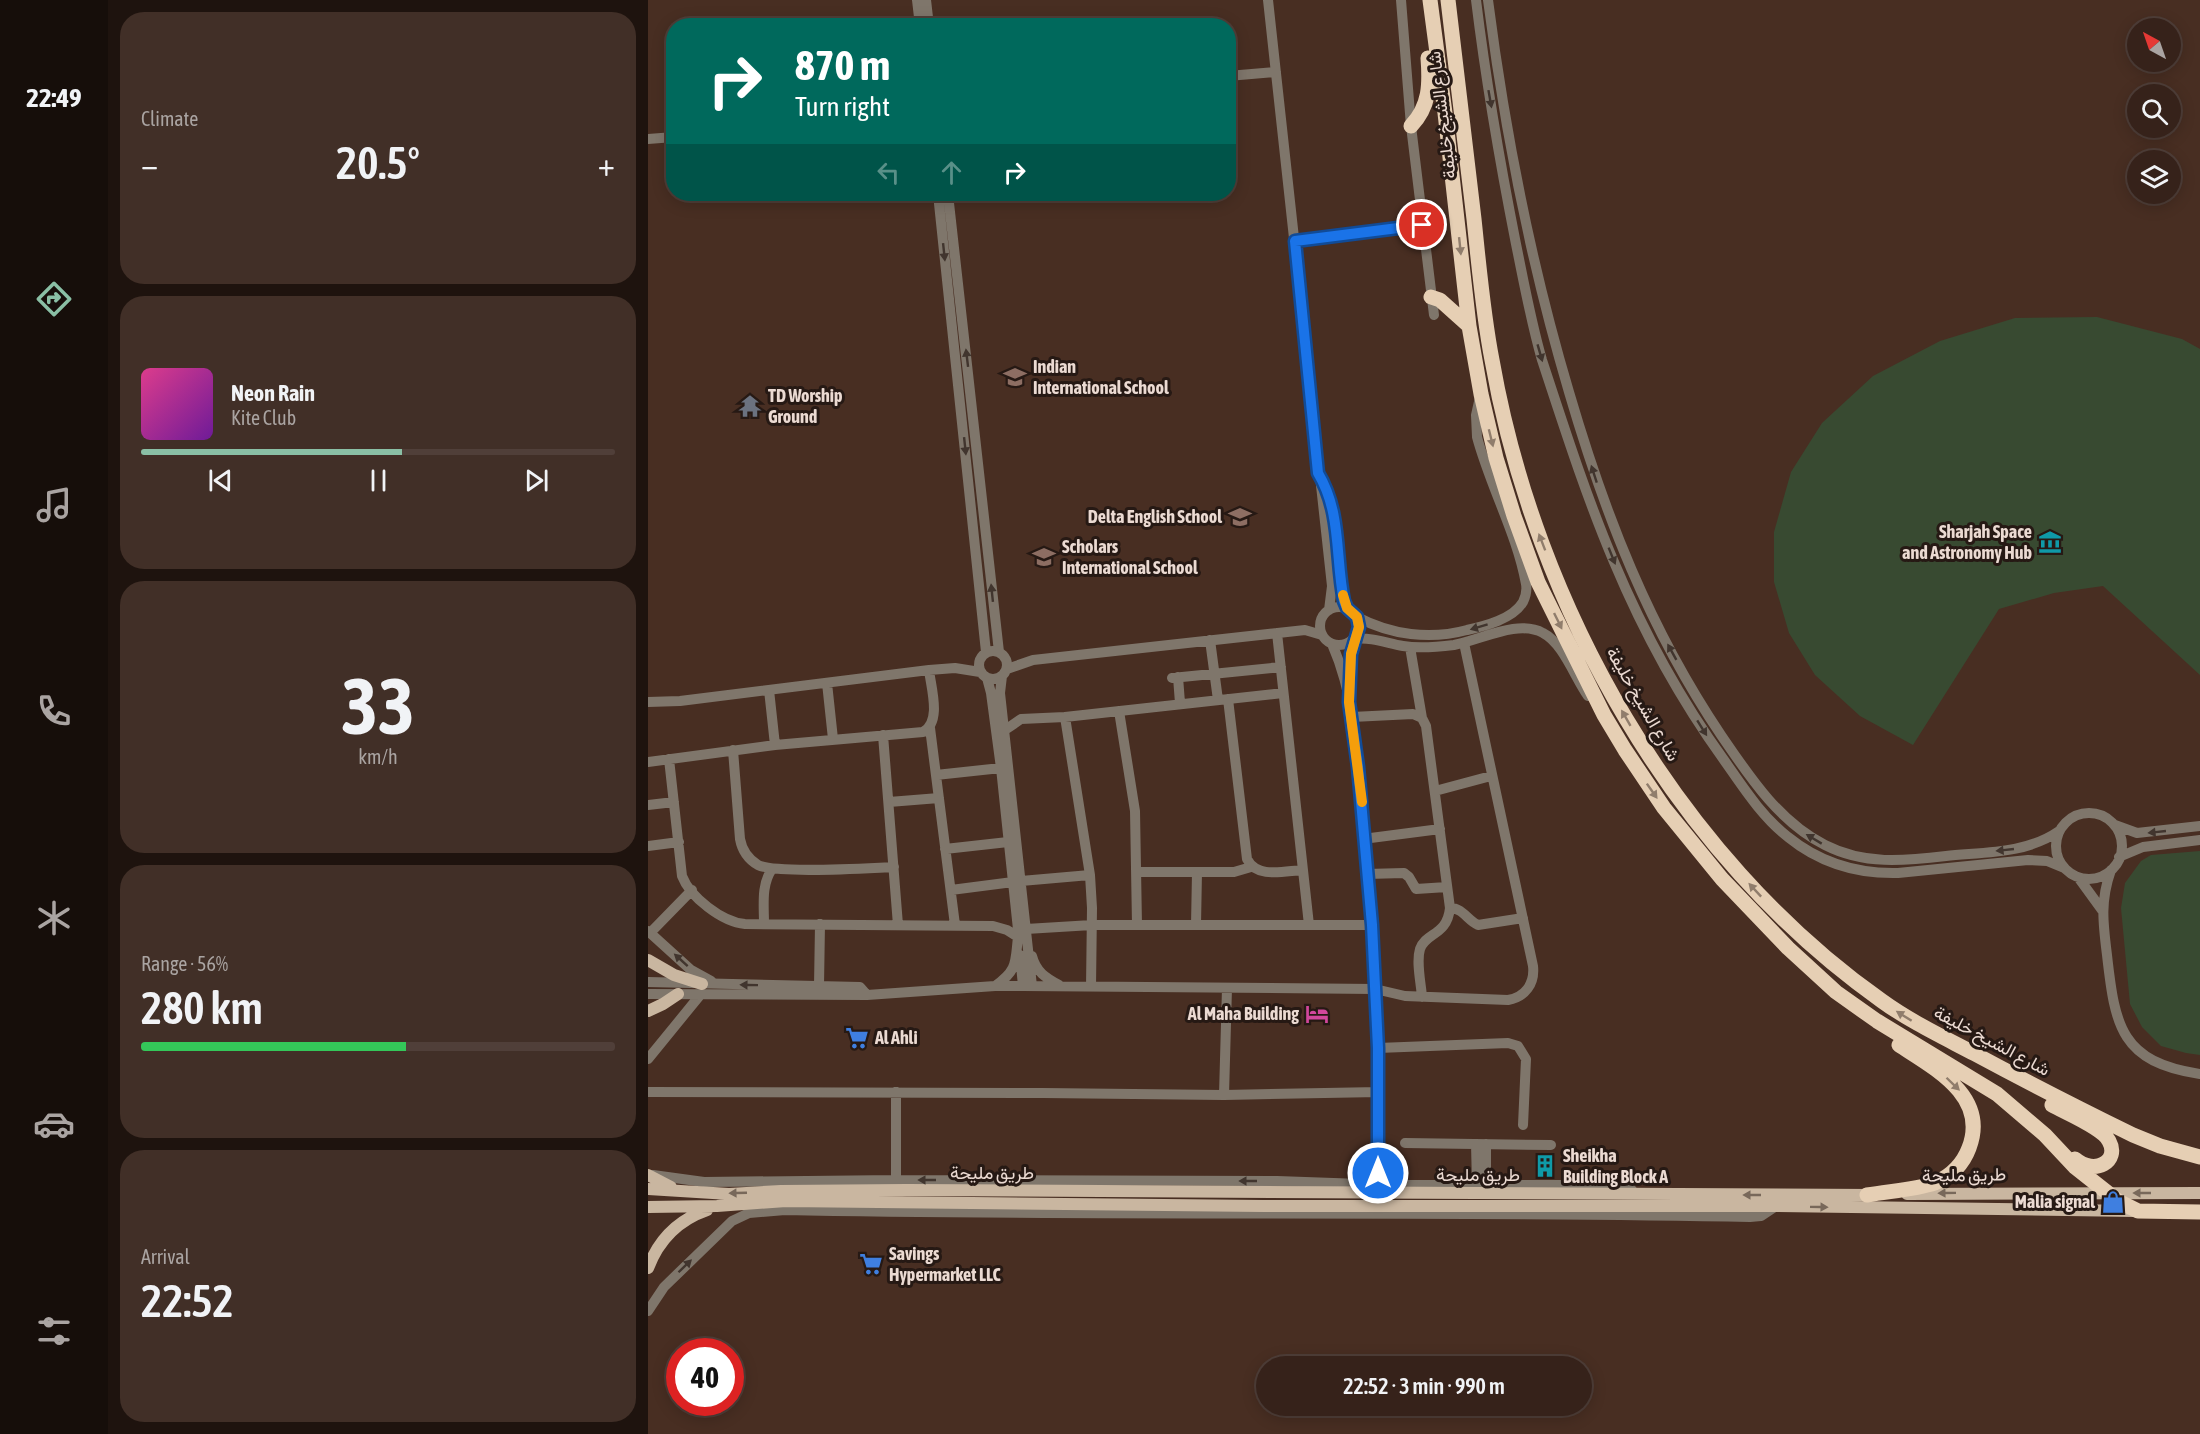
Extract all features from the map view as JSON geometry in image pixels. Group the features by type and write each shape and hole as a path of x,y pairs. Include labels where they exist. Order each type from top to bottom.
{"highway":[{"name":"شارع الشيخ خليفة","path":"1430,0 1469,326 1481,394 1504,484 1534,571 1604,715 1664,808 1722,879 1765,926 1824,982 1876,1021 1980,1082 2045,1135 2075,1167 2105,1192 2138,1210"},
{"name":"شارع الشيخ خليفة","path":"1448,0 1491,358 1516,463 1540,539 1586,643 1622,711 1656,767 1703,831 1754,889 1809,942 1861,986 1912,1021 2133,1135 2160,1146 2200,1157"},
{"path":"1411,126 1423,111 1428,95 1428,35 1432,19"},
{"path":"1431,297 1440,300 1469,326"},
{"path":"1434,315 1448,307"},
{"path":"1867,1195 1921,1186 1942,1179 1951,1173 1965,1157 1973,1136 1972,1114 1956,1086 1889,1038 1876,1021"},
{"path":"1955,1043 1964,1054 2100,1132 2109,1140 2111,1151 2106,1162 2101,1166 2089,1168 2078,1162 2057,1142 2045,1135"},
{"path":"2138,1210 2197,1214"}],"main road":[{"path":"648,960 664,971 701,989"},
{"path":"648,1011 678,994"},
{"path":"648,1174 681,1190"},
{"path":"1265,1191 1277,1181"},
{"path":"1159,1182 1174,1191"},
{"name":"طريق مليحة","path":"648,1189 729,1194 830,1190 1867,1195 2200,1193"},
{"path":"648,1198 661,1197 681,1190"},
{"name":"طريق مليحة","path":"648,1207 717,1206 786,1201 905,1207 1400,1210 1776,1206 2138,1210"},
{"path":"648,1268 654,1254 672,1230 691,1216 717,1206"}],"street":[{"path":"917,0 919,18"},
{"path":"926,0 928,18"},
{"path":"1268,0 1332,586 1326,614 1320,626 1322,635"},
{"path":"1401,0 1411,126 1434,315"},
{"path":"1476,0 1484,65 1507,201 1534,331 1545,370 1590,500 1630,599 1706,734 1740,783 1773,824 1804,849 1822,858 1860,871 1879,874 2047,861 2078,877 2102,911"},
{"path":"1488,0 1499,87 1525,219 1549,323 1601,495 1634,578 1691,687 1733,752 1782,814 1796,827 1827,846 1861,858 1878,861 1919,859 2026,847 2048,839 2072,817 2080,814 2098,814 2115,825 2137,833 2200,826"},
{"path":"1484,65 1490,62 1499,87"},
{"path":"1236,75 1276,72"},
{"path":"648,139 666,138"},
{"path":"939,201 984,654 979,663 991,693 1008,842 1017,881 1016,910 1038,970 1062,987"},
{"path":"949,201 1000,653 1007,663 1000,688 1028,986"},
{"path":"1295,241 1422,225"},
{"path":"1524,285 1538,321 1541,325 1549,323"},
{"path":"1318,473 1330,496 1334,511 1341,586 1347,608 1357,617 1389,630 1438,635 1488,624 1513,612 1522,602 1526,589 1522,569 1477,437 1476,415 1481,394"},
{"path":"1305,630 1337,607 1347,608"},
{"path":"1349,702 1350,662 1354,639 1359,627 1357,617"},
{"path":"1332,644 1341,645 1354,639 1374,639 1410,647 1431,647 1464,643 1520,628 1533,629 1546,634 1556,643 1584,690 1604,715"},
{"path":"648,702 680,701 955,668 992,679 1032,660 1305,630 1322,635 1332,644 1339,662 1352,717 1372,925 1378,1048 1378,1173 1390,1185"},
{"path":"1277,633 1309,925"},
{"path":"1210,640 1215,674 1223,699 1246,855 1251,867 1263,872 1303,870"},
{"path":"648,982 701,989 867,995 995,986 1028,986 1375,989 1397,995 1508,1000 1524,993 1531,984 1534,972 1464,643"},
{"path":"1410,647 1422,718 1426,726 1450,908 1445,925 1421,947 1419,956 1422,997"},
{"path":"955,668 984,654 1000,653 1032,660"},
{"path":"1180,703 1175,678 1281,667"},
{"path":"929,670 934,714 930,728 955,925"},
{"path":"827,683 833,739"},
{"path":"769,690 775,745"},
{"path":"1005,730 1022,719 1065,717 1284,693"},
{"path":"1002,708 1022,719"},
{"path":"1119,711 1133,797 1137,926"},
{"path":"1352,717 1409,714 1422,718"},
{"path":"1065,717 1090,875 1091,987"},
{"path":"648,762 775,745 918,733 930,728"},
{"path":"883,735 898,925"},
{"path":"733,750 741,845 753,862 772,869 894,867"},
{"path":"669,759 682,876 692,890 724,919 738,923 993,926 1024,934 1092,925 1372,925"},
{"path":"936,775 1001,768"},
{"path":"1435,791 1491,776"},
{"path":"889,802 939,798"},
{"path":"648,805 674,802"},
{"path":"2115,825 2121,841 2119,857 2111,870 2102,911 2113,1006 2123,1032 2152,1060 2177,1071 2200,1074"},
{"path":"1363,839 1440,829"},
{"path":"2059,831 2056,850 2064,868"},
{"path":"2119,857 2144,847 2200,840"},
{"path":"648,846 679,842"},
{"path":"945,849 1008,842"},
{"path":"1137,872 1239,872 1251,867"},
{"path":"764,924 764,890 766,878 772,869"},
{"path":"2078,877 2090,879 2111,870"},
{"path":"1196,925 1197,872"},
{"path":"1367,874 1404,873 1409,877 1414,888 1447,887"},
{"path":"951,890 1017,881 1090,875"},
{"path":"692,890 649,932 691,970 717,984"},
{"path":"1450,908 1459,909 1478,925 1522,918"},
{"path":"993,926 1006,920 1016,910"},
{"path":"819,986 820,924"},
{"path":"995,986 1010,974 1015,966 1024,934"},
{"path":"648,994 678,994 717,984 860,987 867,995"},
{"path":"1224,1095 1227,988"},
{"path":"648,1059 701,989"},
{"path":"1378,1048 1508,1043 1518,1046 1526,1059 1523,1125"},
{"path":"650,1091 1224,1095 1379,1092"},
{"path":"896,1092 896,1180"},
{"path":"1405,1143 1551,1145"},
{"path":"1481,1144 1481,1185"},
{"path":"1366,1184 1378,1173"},
{"path":"648,1174 704,1182 1277,1181 1390,1185 1599,1186 1627,1189 1641,1194"},
{"path":"648,1311 670,1282 732,1221 743,1214 785,1210 905,1207"}],"green space":[{"path":"2097,317 2182,339 2200,349 2200,675 2103,586 2054,593 1999,609 1913,745 1860,716 1815,675 1789,633 1774,582 1774,532 1791,472 1822,423 1873,376 1940,341 2015,318"},
{"path":"2200,851 2200,1055 2161,1046 2142,1027 2130,1004 2121,908 2125,883 2141,861 2151,855"}],"slow traffic":[{"path":"1343,595 1347,608 1357,617 1359,627 1351,654 1349,702 1362,802"}],"place":[{"name":"Indian International School","path":"1015,377"},
{"name":"TD Worship Ground","path":"750,406"},
{"name":"Delta English School","path":"1240,517"},
{"name":"Sharjah Space and Astronomy Hub","path":"2050,542"},
{"name":"Scholars International School","path":"1044,557"},
{"name":"Al Maha Building","path":"1317,1014"},
{"name":"Al Ahli","path":"857,1038"},
{"name":"Sheikha Building Block A","path":"1545,1166"},
{"name":"Malia signal","path":"2113,1202"},
{"name":"Savings Hypermarket LLC","path":"871,1264"}],"route":[{"path":"1378,1173 1378,1048 1372,925 1358,767 1349,702 1351,654 1359,627 1357,617 1347,608 1344,601 1335,517 1330,496 1318,473 1317,441 1295,241 1422,225"}]}
